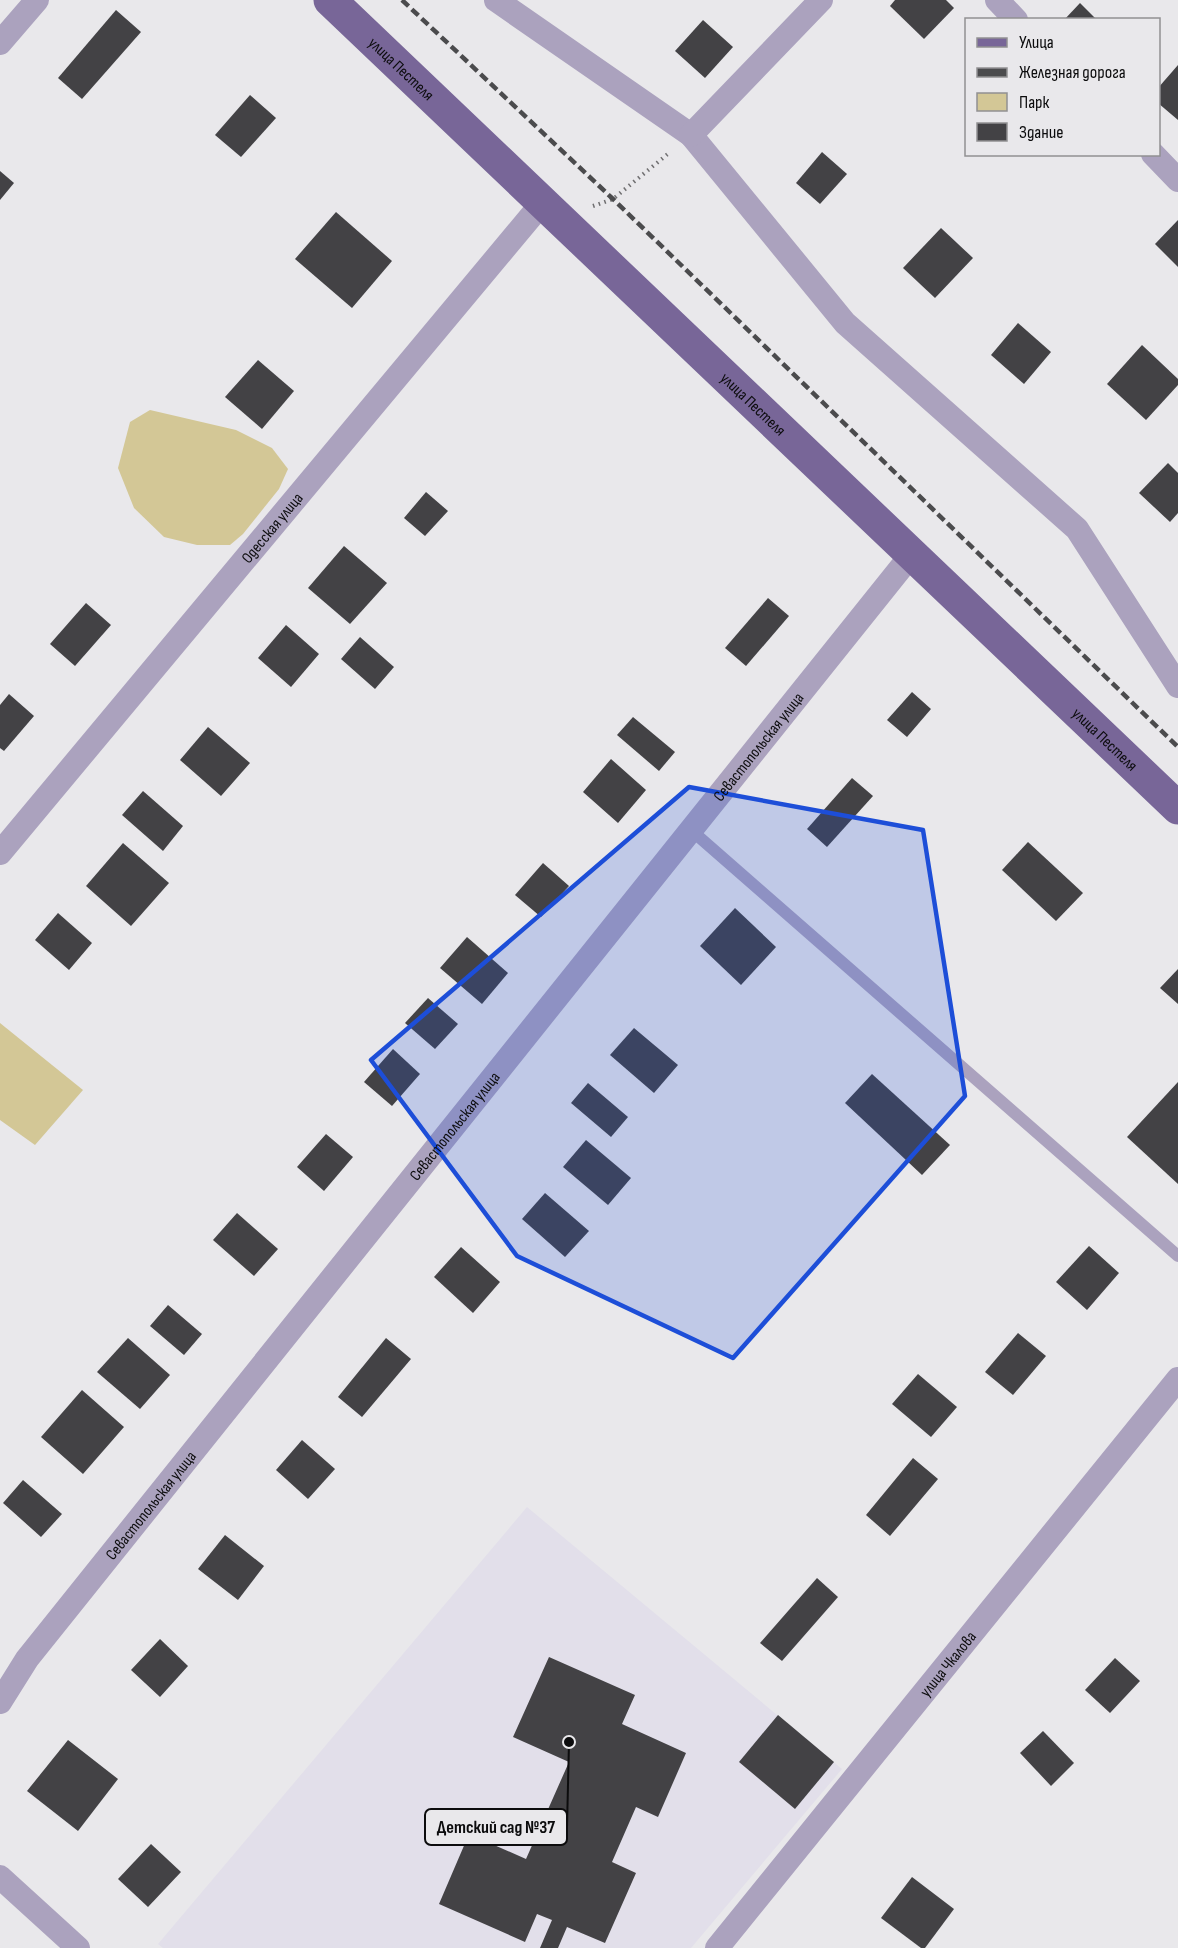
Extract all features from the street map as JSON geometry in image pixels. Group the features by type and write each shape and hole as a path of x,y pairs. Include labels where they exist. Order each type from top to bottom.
{"main road":[{"name":"улица Пестеля","path":"330,0 1178,808"}],"street":[{"path":"0,43 37,0"},
{"path":"496,0 691,135 845,323 1077,529 1178,686"},
{"path":"691,135 821,0"},
{"path":"997,0 1014,18"},
{"path":"1155,156 1178,180"},
{"name":"Одесская улица","path":"0,853 552,210"},
{"name":"Севастопольская улица","path":"0,1702 27,1659 912,554"},
{"name":"улица Чкалова","path":"717,1948 1178,1379"},
{"path":"0,1877 78,1948"}],"lane":[{"path":"691,830 1178,1256"}],"path":[{"path":"552,210 613,200 691,135"}],"highlighted area":[{"path":"689,787 923,830 965,1096 733,1358 517,1256 371,1060"}],"shaded area":[{"path":"527,1507 842,1769 691,1948 163,1948 158,1944"}],"green space":[{"path":"150,410 236,430 272,448 288,469 279,489 243,534 230,545 197,545 164,537 134,508 118,468 130,422"},
{"path":"0,1023 83,1090 35,1145 0,1120"}],"building":[{"path":"895,0 946,0 954,8 924,39 890,6"},
{"path":"1080,3 1095,18 1066,18"},
{"path":"116,10 141,32 82,99 58,78"},
{"path":"703,20 733,47 705,78 675,51"},
{"path":"1178,65 1178,120 1160,105 1160,86"},
{"path":"250,95 276,118 241,157 215,135"},
{"path":"822,152 847,174 820,204 796,183"},
{"path":"0,171 14,183 0,200"},
{"path":"336,212 392,261 352,308 295,259"},
{"path":"1178,220 1178,267 1155,244"},
{"path":"941,228 973,258 935,298 903,268"},
{"path":"1018,323 1051,352 1024,384 991,355"},
{"path":"1142,345 1178,379 1178,385 1146,420 1107,384"},
{"path":"258,360 294,391 262,429 225,397"},
{"path":"1168,463 1178,473 1178,513 1170,522 1139,493"},
{"path":"426,492 448,511 425,536 404,518"},
{"path":"344,546 387,583 350,624 308,588"},
{"path":"768,598 789,616 746,666 725,648"},
{"path":"86,603 111,625 75,666 50,644"},
{"path":"286,625 319,654 291,687 258,658"},
{"path":"360,637 394,667 375,689 341,659"},
{"path":"912,692 931,709 907,737 887,720"},
{"path":"9,694 34,716 4,751 0,748 0,705"},
{"path":"633,717 675,752 659,771 617,735"},
{"path":"208,727 250,763 221,796 180,760"},
{"path":"611,759 646,790 618,823 583,792"},
{"path":"852,778 873,796 827,847 807,829"},
{"path":"143,791 183,826 163,851 122,815"},
{"path":"1028,842 1083,893 1056,921 1002,870"},
{"path":"123,843 169,883 131,926 86,886"},
{"path":"543,863 569,886 541,917 515,895"},
{"path":"735,908 776,947 741,985 700,946"},
{"path":"58,913 92,943 69,970 35,940"},
{"path":"467,937 508,973 482,1004 440,968"},
{"path":"1178,969 1178,1004 1160,988"},
{"path":"428,998 458,1024 435,1049 405,1023"},
{"path":"634,1028 678,1065 654,1093 610,1055"},
{"path":"393,1049 420,1074 392,1106 364,1082"},
{"path":"872,1074 950,1145 922,1175 845,1103"},
{"path":"1178,1082 1178,1184 1127,1137"},
{"path":"588,1083 628,1117 611,1137 571,1103"},
{"path":"326,1134 353,1157 324,1191 297,1167"},
{"path":"586,1140 631,1178 608,1205 563,1167"},
{"path":"545,1193 589,1231 565,1257 522,1219"},
{"path":"237,1213 278,1249 254,1276 213,1240"},
{"path":"1089,1246 1119,1273 1087,1310 1056,1282"},
{"path":"461,1247 500,1282 473,1313 434,1277"},
{"path":"168,1305 202,1334 184,1355 150,1326"},
{"path":"1018,1333 1046,1356 1013,1395 985,1372"},
{"path":"128,1338 170,1375 140,1409 97,1372"},
{"path":"386,1338 411,1359 362,1417 338,1397"},
{"path":"918,1374 957,1407 931,1437 892,1404"},
{"path":"82,1390 124,1427 83,1474 41,1437"},
{"path":"302,1440 335,1469 308,1499 276,1470"},
{"path":"913,1458 938,1479 890,1536 866,1515"},
{"path":"23,1480 62,1514 41,1537 3,1503"},
{"path":"225,1535 264,1566 238,1600 198,1569"},
{"path":"817,1578 838,1597 782,1661 760,1643"},
{"path":"160,1639 188,1666 160,1697 131,1670"},
{"path":"549,1657 635,1695 622,1724 686,1753 658,1817 636,1807 612,1862 636,1873 605,1943 567,1927 558,1948 540,1948 552,1920 537,1914 525,1942 439,1904 469,1834 526,1859 569,1762 513,1737"},
{"path":"1115,1658 1140,1681 1110,1713 1085,1690"},
{"path":"778,1715 834,1762 795,1809 739,1762"},
{"path":"1043,1731 1074,1763 1051,1786 1020,1753"},
{"path":"68,1740 118,1779 78,1831 27,1791"},
{"path":"151,1844 181,1872 148,1907 118,1879"},
{"path":"912,1877 954,1909 925,1948 921,1948 881,1918"}],"railway":[{"path":"402,0 613,199 1178,747"}],"place":[{"name":"Детский сад №37","path":"569,1742"}]}
